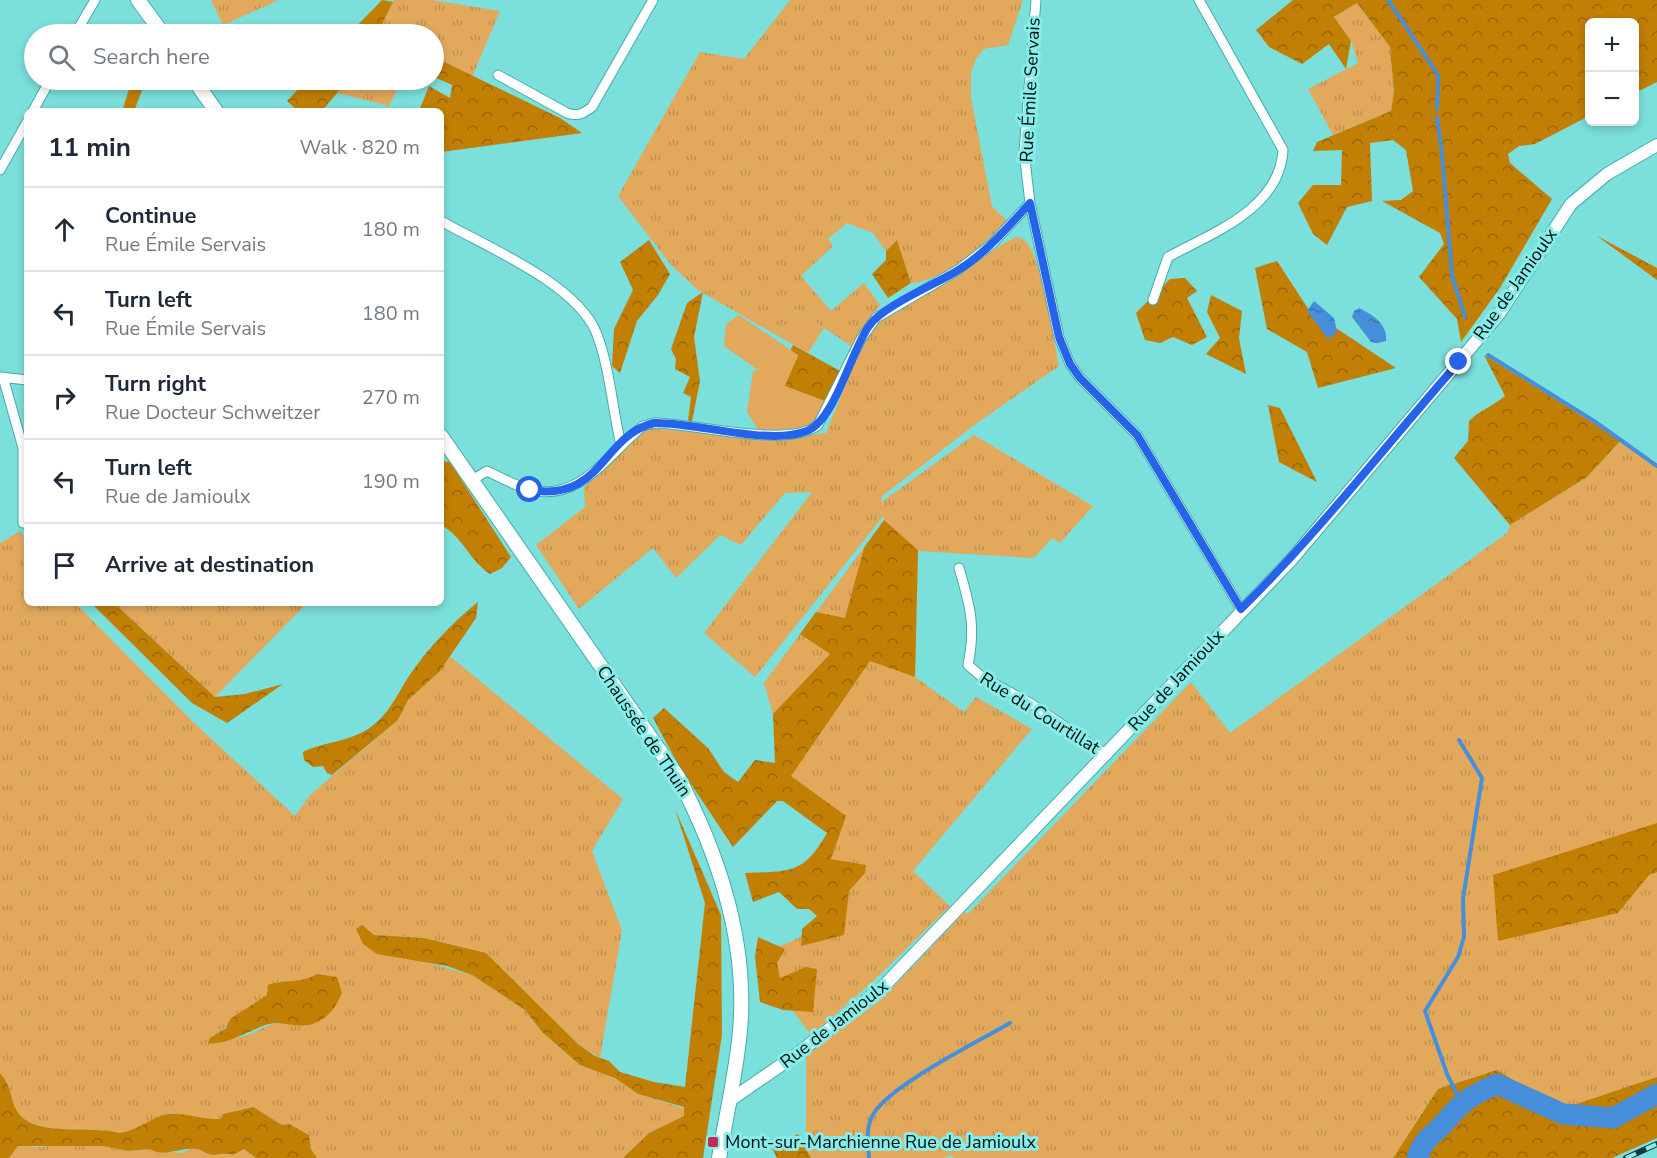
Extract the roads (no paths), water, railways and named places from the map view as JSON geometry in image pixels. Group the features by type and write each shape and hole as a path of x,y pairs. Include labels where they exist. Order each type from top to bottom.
{"main road":[{"path":"138,0 156,24"},
{"path":"201,90 214,108"},
{"name":"Chaussée de Thuin","path":"444,444 472,480 678,777 701,821 729,901 737,946 740,1030 719,1158"}],"street":[{"path":"81,24 94,0"},
{"path":"498,75 567,113 579,115 586,112 592,107 653,0"},
{"name":"Rue Émile Servais","path":"1035,0 1024,152 1030,203 1059,337 1070,364 1080,378 1137,435 1241,609"},
{"path":"1153,300 1168,257 1237,221 1252,208 1273,182 1283,156 1283,150 1269,122 1199,0"},
{"path":"35,108 45,90"},
{"path":"0,170 24,127"},
{"name":"Rue de Jamioulx","path":"729,1101 797,1054 882,988 1107,755 1241,609 1292,559 1499,314 1571,204 1607,174 1657,145"},
{"path":"472,480 487,471 530,490 553,492 569,489 584,481 643,426 654,423 762,435 796,434 815,428 828,409 861,339 876,318 958,270 993,244 1030,203"},
{"path":"444,223 561,288 581,307 596,332 604,357 621,445"},
{"path":"23,523 23,448 1,377 24,380"},
{"name":"Rue du Courtillat","path":"959,568 973,621 973,639 968,665 981,677 1030,703 1107,755"}],"water":[{"path":"1314,301 1334,318 1337,332 1328,339 1307,311"},
{"path":"1359,308 1382,325 1386,341 1371,342 1352,317 1354,311"}],"waterway":[{"path":"1388,0 1438,75 1437,109"},
{"path":"1437,117 1452,276 1465,317"},
{"path":"1488,355 1594,421 1657,466"},
{"path":"1459,740 1482,778 1463,899 1464,937 1458,957 1425,1011 1447,1074 1461,1102"},
{"path":"869,1158 869,1124 883,1102 916,1077 1010,1023"},
{"path":"1417,1158 1426,1141 1463,1103 1497,1084 1563,1114 1613,1118 1657,1094"}],"railway":[{"path":"1626,1158 1657,1144"}],"place":[{"name":"Mont-sur-Marchienne Rue de Jamioulx","path":"713,1142"}]}
